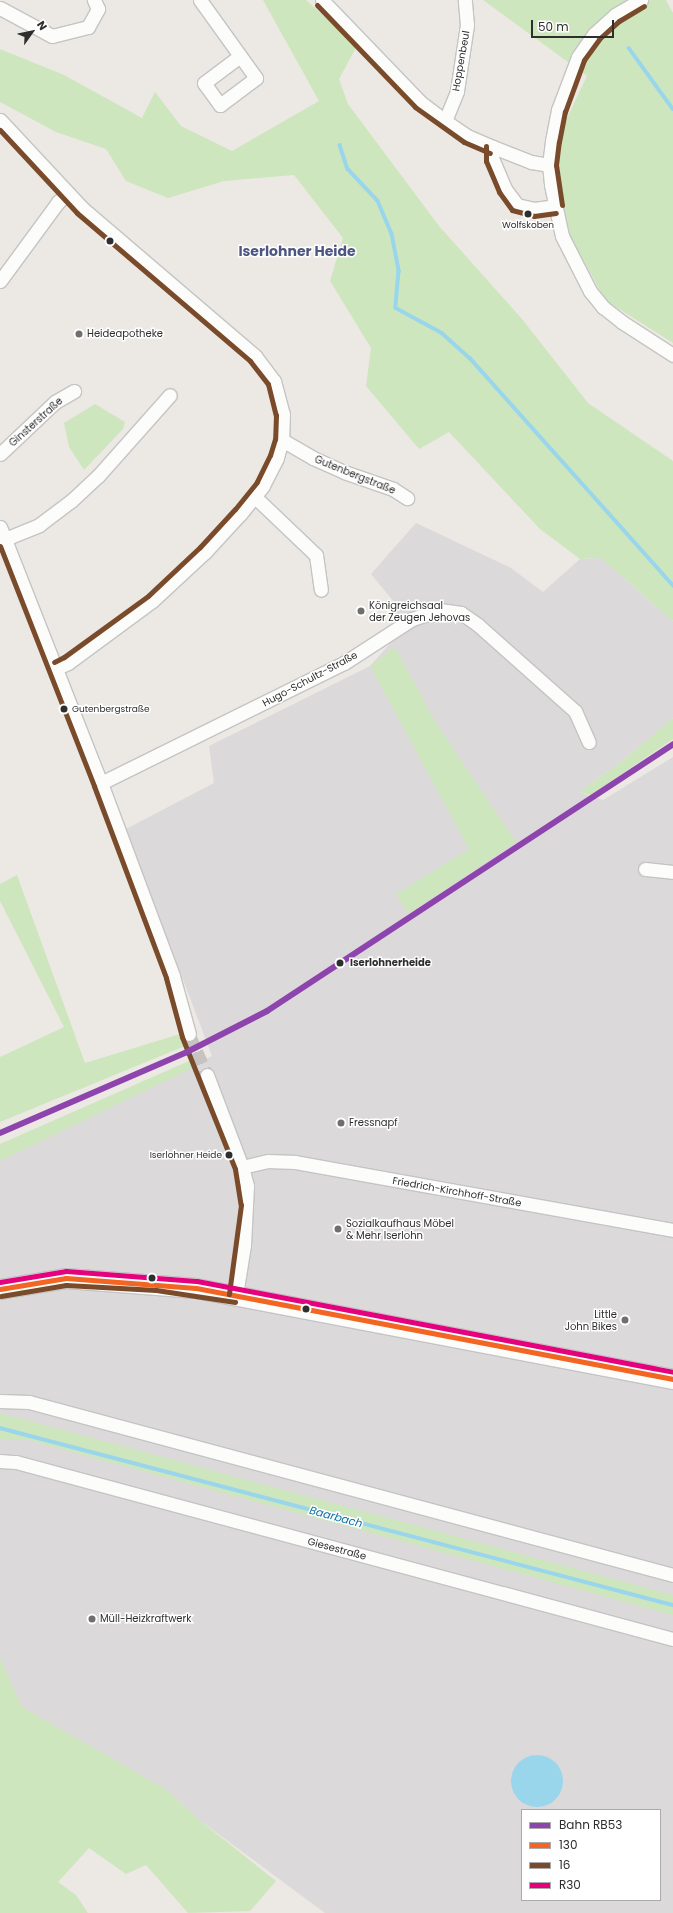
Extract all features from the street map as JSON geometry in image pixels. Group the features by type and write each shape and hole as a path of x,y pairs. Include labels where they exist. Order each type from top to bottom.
{"main road":[{"path":"0,1289 66,1278 157,1283 236,1295 673,1379"}],"street":[{"path":"0,8 52,36 88,27 98,9 94,0"},
{"path":"200,0 240,56"},
{"path":"322,0 420,102 445,121 467,136 531,162 549,165"},
{"name":"Hoppenbeul","path":"445,121 457,91 467,25 465,0"},
{"path":"641,0 615,15 594,34 578,57 558,110 549,165 555,206 562,236 590,291 603,307 622,322 673,355"},
{"path":"0,120 22,142 67,194 255,356 267,371 281,403 282,440 277,458 255,497 205,552 152,600 68,663 57,668"},
{"path":"493,147 492,158 506,189 517,205 534,209 555,206"},
{"path":"0,281 58,202 67,194"},
{"name":"Ginsterstraße","path":"0,454 55,402 74,391"},
{"path":"170,395 98,476 71,501 39,525 2,533 57,668 174,976 189,1034"},
{"name":"Gutenbergstraße","path":"282,440 313,458 344,472 393,488 407,498"},
{"path":"255,497 316,555 322,590"},
{"name":"Hugo-Schultz-Straße","path":"101,783 344,663 412,619 440,610 461,613 478,625 575,711 588,742"},
{"path":"645,869 673,872"},
{"path":"207,1075 242,1167 248,1205 244,1245 236,1295"},
{"name":"Friedrich-Kirchhoff-Straße","path":"242,1167 268,1161 295,1162 673,1230"},
{"path":"0,1401 28,1402 673,1575"},
{"name":"Giesestraße","path":"0,1461 16,1462 673,1639"}],"shaded area":[{"path":"416,523 511,568 543,592 580,559 601,558 673,621 673,718 621,762 579,792 603,800 673,757 673,1913 325,1913 198,1819 167,1790 21,1707 0,1658 0,1160 212,1056 126,829 214,783 209,746 370,666 396,637 395,603 371,574"}],"green space":[{"path":"263,0 306,0 357,46 339,79 348,104 439,226 522,319 588,403 673,461 673,621 601,558 580,559 540,529 449,432 419,449 366,386 371,348 330,281 343,238 294,175 224,181 168,198 126,181 106,149 56,132 0,102 0,49 64,75 142,118 155,92 181,126 232,151 319,101"},
{"path":"483,0 666,0 673,13 673,343 605,300 568,232 553,148 587,76"},
{"path":"95,404 125,422 123,429 84,470 69,447 64,423"},
{"path":"395,647 436,723 516,842 408,914 396,894 469,849 370,666"},
{"path":"673,718 673,739 591,795 579,792 621,762"},
{"path":"17,875 85,1063 180,1034 185,1046 0,1122 0,1057 64,1027 0,901 0,884"},
{"path":"189,1061 192,1068 0,1161 0,1144"},
{"path":"0,1413 673,1595 673,1615 24,1439 0,1440"},
{"path":"0,1658 22,1707 167,1790 198,1819 276,1881 250,1911 188,1913 146,1865 126,1874 89,1848 58,1882 76,1895 88,1913 0,1913"}],"water":[{"path":"532,1755 542,1755 556,1762 563,1776 563,1786 556,1800 542,1807 532,1807 522,1803 515,1796 511,1786 511,1776 515,1766 522,1759"}],"waterway":[{"path":"629,48 673,109"},
{"path":"340,145 348,169 378,201 392,234 399,271 396,308 442,333 470,358 673,585"},
{"name":"Baarbach","path":"0,1428 673,1605"}],"tunnel":[{"path":"189,1034 207,1075"}],"rail line":[{"name":"RB53","path":"0,1133 187,1052 267,1011 673,744"}],"transit line":[{"name":"16","path":"317,5 415,107 464,142 490,153"},
{"name":"16","path":"562,205 556,165 559,142 565,112 584,60 599,39 619,21 644,6"},
{"name":"16","path":"0,130 77,213 250,361 268,384 276,415 275,439 270,455 257,482 235,509 200,547 148,596 64,657 54,662"},
{"name":"16","path":"486,146 486,161 499,192 512,210 534,216 556,213"},
{"name":"16","path":"0,546 94,786 166,978 182,1037 235,1169 241,1205 229,1294"},
{"name":"R30","path":"0,1282 66,1271 197,1281 673,1372"},
{"name":"130","path":"0,1289 66,1278 196,1288 673,1379"},
{"name":"16","path":"1,1296 66,1285 156,1290 235,1302"}],"place":[{"name":"Wolfskoben","path":"528,214"},
{"name":"Heideapotheke","path":"79,334"},
{"name":"Königreichsaal der Zeugen Jehovas","path":"361,611"},
{"name":"Gutenbergstraße","path":"64,709"},
{"name":"Iserlohnerheide","path":"340,963"},
{"name":"Fressnapf","path":"341,1123"},
{"name":"Iserlohner Heide","path":"229,1155"},
{"name":"Sozialkaufhaus Möbel & Mehr Iserlohn","path":"338,1229"},
{"name":"Little John Bikes","path":"625,1320"},
{"name":"Müll-Heizkraftwerk","path":"92,1619"}],"district":[{"name":"Iserlohner Heide","path":"297,251"}]}
